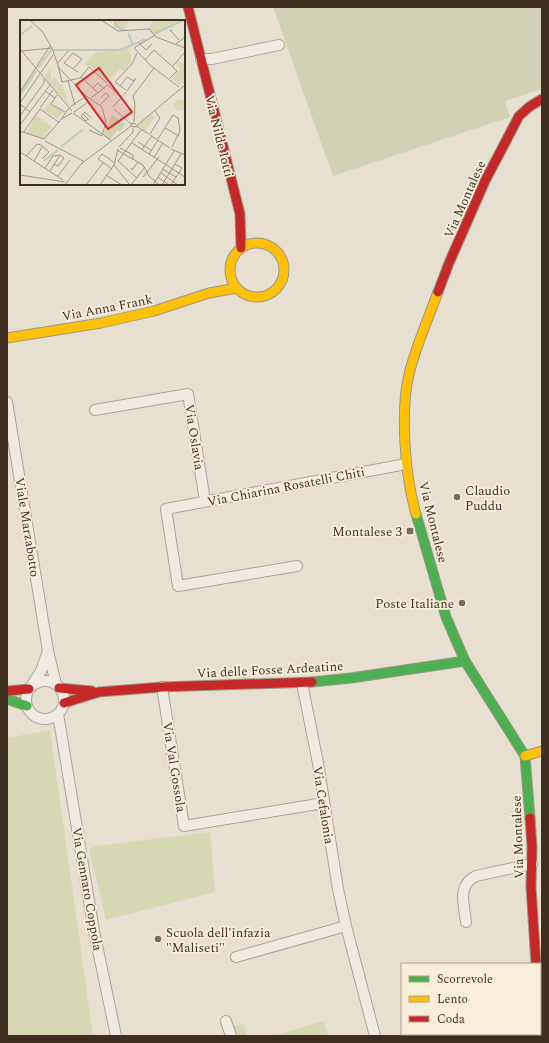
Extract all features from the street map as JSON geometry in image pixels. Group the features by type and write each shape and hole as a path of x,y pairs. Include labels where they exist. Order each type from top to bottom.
{"street":[{"name":"Via Nilde Iotti","path":"188,7 240,214"},
{"path":"201,59 212,59 279,45"},
{"name":"Via Montalese","path":"536,963 538,931 525,756 465,661 446,617 415,510 406,464 406,398 409,375 416,352 450,263 485,181 520,116 529,107 542,99"},
{"path":"240,214 254,237 275,249 281,256 284,264 282,282 277,289 261,297 244,294 237,288 232,280 230,272 231,263 235,254 241,248 249,244 254,237"},
{"path":"240,214 241,248"},
{"path":"209,293 230,272"},
{"name":"Via Anna Frank","path":"7,338 101,323 154,311 209,293 237,288"},
{"name":"Via Oslavia","path":"95,410 188,394 205,501"},
{"name":"Viale Marzabotto","path":"7,402 48,651 58,686"},
{"name":"Via Chiarina Rosatelli Chiti","path":"297,566 178,586 166,509 406,464"},
{"name":"Viale Marzabotto","path":"30,687 41,671 48,651"},
{"name":"Via delle Fosse Ardeatine","path":"58,686 99,692 162,688 302,683 351,678 465,661"},
{"path":"7,691 30,687 36,683 46,681 58,686 64,697 64,703 58,714 47,719 36,717 32,714 25,699 30,687"},
{"name":"Via Cefalonia","path":"302,683 318,763 335,875 346,926 375,1036"},
{"name":"Via Val Gossola","path":"162,688 184,826 324,803"},
{"name":"Via delle Fosse Ardeatine","path":"64,703 99,692"},
{"path":"7,699 27,706"},
{"name":"Via Gennaro Coppola","path":"58,714 94,930 116,1036"},
{"name":"Via Gennaro Coppola","path":"47,719 63,742"},
{"path":"525,756 542,751"},
{"path":"466,922 463,902 465,884 469,879 476,876 532,864"},
{"path":"236,957 346,926"},
{"path":"226,1021 231,1036"}],"green space":[{"path":"273,7 542,7 542,89 505,101 510,117 333,176"},
{"path":"50,730 93,1036 7,1036 7,738"},
{"path":"210,832 215,892 106,920 89,850 96,846"},
{"path":"324,1021 328,1036 272,1036"},
{"path":"244,1024 247,1036 234,1036 231,1026"}],"traffic: fast":[{"path":"416,514 446,617 465,661 525,756 530,818"},
{"path":"312,682 351,678 465,661"},
{"path":"7,699 27,706"},
{"path":"541,1014 542,1020"}],"traffic: slow":[{"path":"257,243 267,245 276,251 282,260 284,270 282,280 276,289 267,295 257,297 247,295 238,289 232,280 230,270 232,260 238,251 247,245 257,243"},
{"path":"7,338 101,323 154,311 209,293 237,288"},
{"path":"416,514 409,481 405,444 404,425 406,389 415,353 438,292"},
{"path":"525,756 542,751"}],"traffic: jam":[{"path":"188,7 240,214 241,248"},
{"path":"438,292 485,181 519,116 529,107 542,99"},
{"path":"64,703 99,692 162,687 312,682"},
{"path":"59,688 92,691"},
{"path":"7,691 29,689"},
{"path":"530,818 532,847 531,887 536,963"}],"place":[{"name":"Claudio Puddu","path":"457,497"},
{"name":"Montalese 3","path":"410,531"},
{"name":"Poste Italiane","path":"462,603"},
{"name":"Scuola dell'infazia \"Maliseti\"","path":"158,939"}]}
